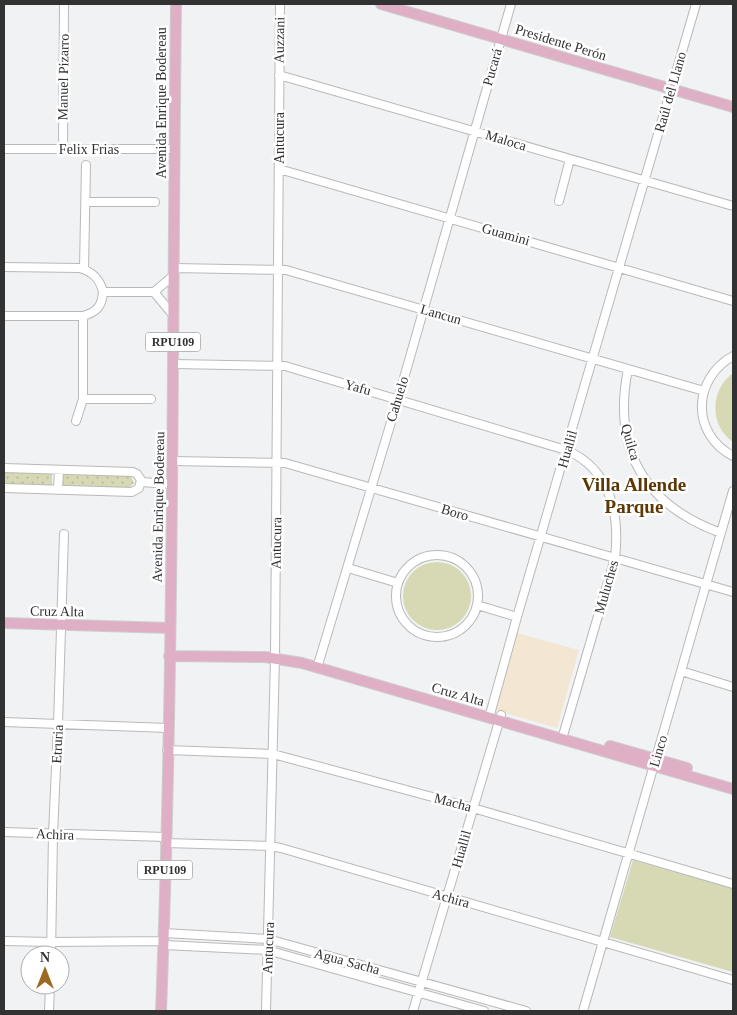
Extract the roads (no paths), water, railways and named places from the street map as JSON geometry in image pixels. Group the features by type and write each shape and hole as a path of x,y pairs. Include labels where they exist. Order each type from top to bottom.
{"main road":[{"name":"Avenida Enrique Bodereau","path":"161,1011 170,653 176,4"},
{"name":"Presidente Perón","path":"381,4 733,107"},
{"name":"Cruz Alta","path":"4,623 170,628"},
{"name":"Cruz Alta","path":"170,653 275,655 318,665 655,762 733,782"},
{"name":"Cruz Alta","path":"655,762 733,788"}],"street":[{"name":"Manuel Pizarro","path":"63,150 64,4"},
{"name":"Auzzani","path":"279,75 280,4"},
{"name":"Pucará","path":"474,130 511,4"},
{"name":"Raúl del Llano","path":"644,179 696,4"},
{"name":"Maloca","path":"279,75 733,206"},
{"name":"Antucura","path":"266,1011 275,655 279,75"},
{"name":"Cahuelo","path":"318,665 398,399 474,130"},
{"name":"Felix Frias","path":"4,149 175,149"},
{"path":"559,201 570,159"},
{"path":"84,269 86,165"},
{"name":"Guamini","path":"279,168 733,301"},
{"name":"Huallil","path":"413,1011 473,808 517,617 644,179"},
{"path":"86,202 155,202"},
{"path":"4,267 84,269 97,278 101,283 103,292 100,307 96,311 83,316 4,316"},
{"name":"Lancun","path":"174,272 286,270 704,391"},
{"path":"103,292 154,292 174,272"},
{"path":"154,292 173,315"},
{"path":"76,421 83,399 83,316"},
{"path":"733,356 716,369 709,379 704,391 702,405 704,420 709,434 718,446 733,456"},
{"name":"Yafu","path":"174,364 285,366 566,450"},
{"name":"Quilca","path":"628,369 624,391 624,422 627,438 639,469 651,487 667,504 702,526 721,533"},
{"path":"83,399 151,399"},
{"name":"Muluches","path":"563,736 615,558 617,530 611,497 604,483 586,462 566,450"},
{"name":"Boro","path":"172,461 277,462 371,487 540,538 733,592"},
{"path":"4,468 133,472 140,477 141,482 139,488 132,492 4,488"},
{"path":"58,490 59,470"},
{"path":"141,482 172,484"},
{"name":"Linco","path":"583,1011 732,500 733,491"},
{"name":"Etruria","path":"51,942 64,534"},
{"path":"433,555 446,556 464,564 472,574 477,586 477,605 467,624 456,632 442,637 428,636 414,630 400,615 396,601 398,583 405,570 415,561 433,555"},
{"path":"348,568 398,583"},
{"path":"477,605 517,617"},
{"path":"681,671 733,686"},
{"path":"4,722 168,728"},
{"name":"Macha","path":"167,750 273,754 473,808 733,884"},
{"name":"Achira","path":"4,832 270,846 733,980"},
{"name":"Agua Sacha","path":"4,941 268,939 526,1011"},
{"name":"Agua Sacha","path":"164,940 268,950 484,1011"},
{"path":"49,1011 50,995"}],"district":[{"name":"Villa Allende Parque","path":"634,495"}]}
